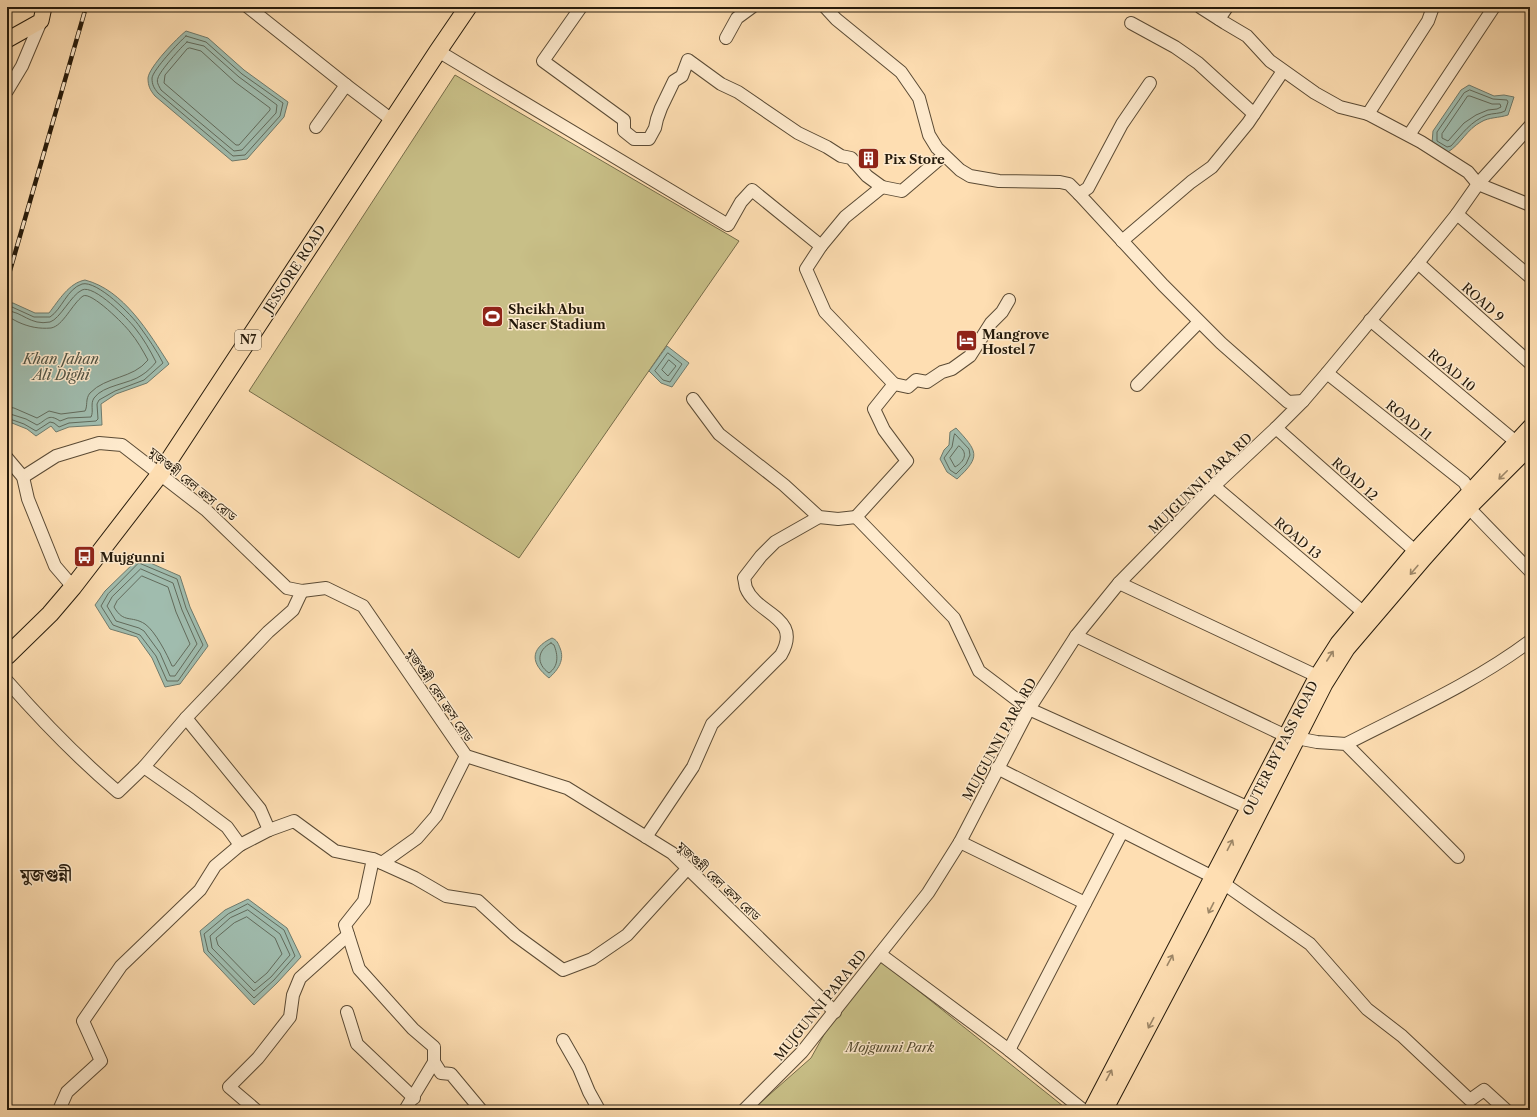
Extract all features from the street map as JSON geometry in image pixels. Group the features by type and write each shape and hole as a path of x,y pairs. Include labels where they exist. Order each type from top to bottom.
{"highway":[{"name":"JESSORE ROAD","path":"7,656 50,614 73,588 160,474 392,120 468,7"}],"main road":[{"path":"7,40 42,14"},
{"name":"OUTER BY PASS ROAD","path":"1091,1110 1218,880 1249,808 1291,737 1347,649 1523,445 1530,427"},
{"name":"OUTER BY PASS ROAD","path":"1106,1110 1218,880 1291,737 1317,676 1338,643 1415,551 1470,492 1523,445"}],"street":[{"path":"248,7 392,120"},
{"path":"581,7 543,61 624,120 624,132 634,139 649,139 656,128 661,108 674,81 682,76 688,60 721,84 738,92 798,133 842,156 851,158 867,176 882,187 902,191 943,156"},
{"path":"726,38 737,18 752,7"},
{"path":"825,7 836,19 901,72 909,82 919,98 929,135 943,156 970,176 999,181 1060,182 1069,184 1199,322 1221,343 1288,402 1303,401"},
{"path":"1200,7 1247,36 1270,61 1315,93 1340,107 1368,114 1421,142 1468,172 1478,184 1530,204"},
{"path":"1219,19 1227,7"},
{"path":"1368,114 1428,21 1433,7"},
{"path":"1409,136 1494,7"},
{"path":"7,91 22,66 42,14"},
{"path":"1131,23 1175,47 1198,63 1254,114"},
{"path":"438,51 728,225 741,202 752,190 821,246"},
{"path":"1122,241 1191,182 1212,167 1237,138 1283,71"},
{"path":"1079,194 1088,188 1122,124 1150,83"},
{"path":"316,127 346,84"},
{"name":"MUJGUNNI PARA RD","path":"744,1110 802,1052 928,893 960,842 1029,709 1076,636 1119,583 1214,486 1303,401 1457,214 1478,184 1530,126"},
{"path":"882,187 845,217 821,246 806,269 825,312 894,384 908,387 916,380 927,382 942,372 952,369 970,356 991,323 1002,312 1009,300"},
{"path":"1457,214 1530,276"},
{"name":"ROAD 9","path":"1418,262 1530,363"},
{"name":"ROAD 10","path":"1370,320 1523,445"},
{"path":"1137,385 1199,322"},
{"name":"ROAD 11","path":"1327,373 1464,482 1470,492"},
{"path":"692,399 719,434 784,486 819,517 838,520 856,517 907,461 884,430 874,409 894,384"},
{"name":"ROAD 12","path":"1276,428 1415,551"},
{"name":"মুজগুন্নী রেল ক্রস রোড","path":"24,477 56,456 99,443 122,445 206,510 287,588 302,591 326,588 362,606 466,756 567,788 672,853 835,1012"},
{"path":"7,458 24,477 28,499 55,566 73,588"},
{"name":"ROAD 13","path":"1214,486 1363,612"},
{"path":"1469,508 1530,571"},
{"path":"646,837 693,767 712,724 781,655 787,645 788,635 783,624 754,599 746,588 744,578 761,556 775,542 819,517"},
{"path":"856,517 954,618 980,670 1029,709 1249,808"},
{"path":"1119,583 1317,676"},
{"path":"7,681 39,718 83,762 118,792 144,767 186,718 268,632 292,610 302,591"},
{"path":"1076,636 1291,737 1317,742 1346,744 1469,681 1510,656 1530,641"},
{"path":"186,718 260,809 269,830"},
{"path":"1346,744 1458,857"},
{"path":"405,1110 414,1098 434,1062 434,1047 413,1029 359,969 344,925 364,901 378,861 417,838 436,816 466,756"},
{"path":"144,767 227,827 240,845"},
{"path":"998,768 1218,880 1310,944 1367,1009 1402,1036 1470,1100 1484,1090 1506,1110"},
{"path":"59,1110 67,1092 101,1060 83,1021 121,966 200,890 215,866 240,845 269,830 294,822 335,851 378,861 415,878 446,896 478,901 515,935 563,970 592,959 626,934 687,869"},
{"path":"1009,1050 1122,832"},
{"path":"960,842 1085,903"},
{"path":"256,1110 229,1087 258,1058 290,1017 293,995 300,978 348,935"},
{"path":"880,954 1009,1050 1083,1110"},
{"path":"347,1012 357,1044 414,1098"},
{"path":"563,1040 579,1068 589,1092 599,1110"},
{"path":"434,1062 441,1073 451,1074 481,1110"}],"green space":[{"name":"Sheikh Abu Naser Stadium","path":"455,75 739,241 519,558 249,391"},
{"name":"Mojgunni Park","path":"881,961 1068,1110 752,1110 811,1058 836,1013"}],"water":[{"path":"186,31 208,38 244,70 288,102 284,117 247,159 232,161 155,96 151,90 148,83 148,78 153,67 170,46"},
{"path":"1469,85 1494,96 1504,95 1514,97 1508,115 1484,120 1468,132 1453,149 1448,152 1432,143 1433,131 1461,90"},
{"name":"Khan Jahan Ali Dighi","path":"85,280 99,285 112,293 134,314 144,326 169,364 147,383 116,394 101,404 102,425 69,427 56,432 51,426 36,436 27,429 7,421 7,303 13,303 35,313 49,313 69,288"},
{"path":"667,346 689,363 672,387 661,383 649,371"},
{"path":"956,428 969,442 974,454 970,465 957,479 947,472 940,459 944,450 949,445 950,432"},
{"path":"139,558 180,576 190,607 208,646 180,684 165,687 152,658 137,637 110,629 95,605 105,591"},
{"path":"552,638 558,643 562,657 558,668 549,678 539,667 535,657 539,647"},
{"path":"248,899 287,928 301,957 254,1005 204,952 200,931 225,910"}],"railway":[{"path":"7,281 86,7"}],"place":[{"name":"Pix Store","path":"869,159"},
{"name":"Sheikh Abu Naser Stadium","path":"492,316"},
{"name":"Mangrove Hostel 7","path":"966,341"},
{"name":"Mujgunni","path":"85,557"}],"district":[{"name":"মুজগুন্নী","path":"46,875"}]}
